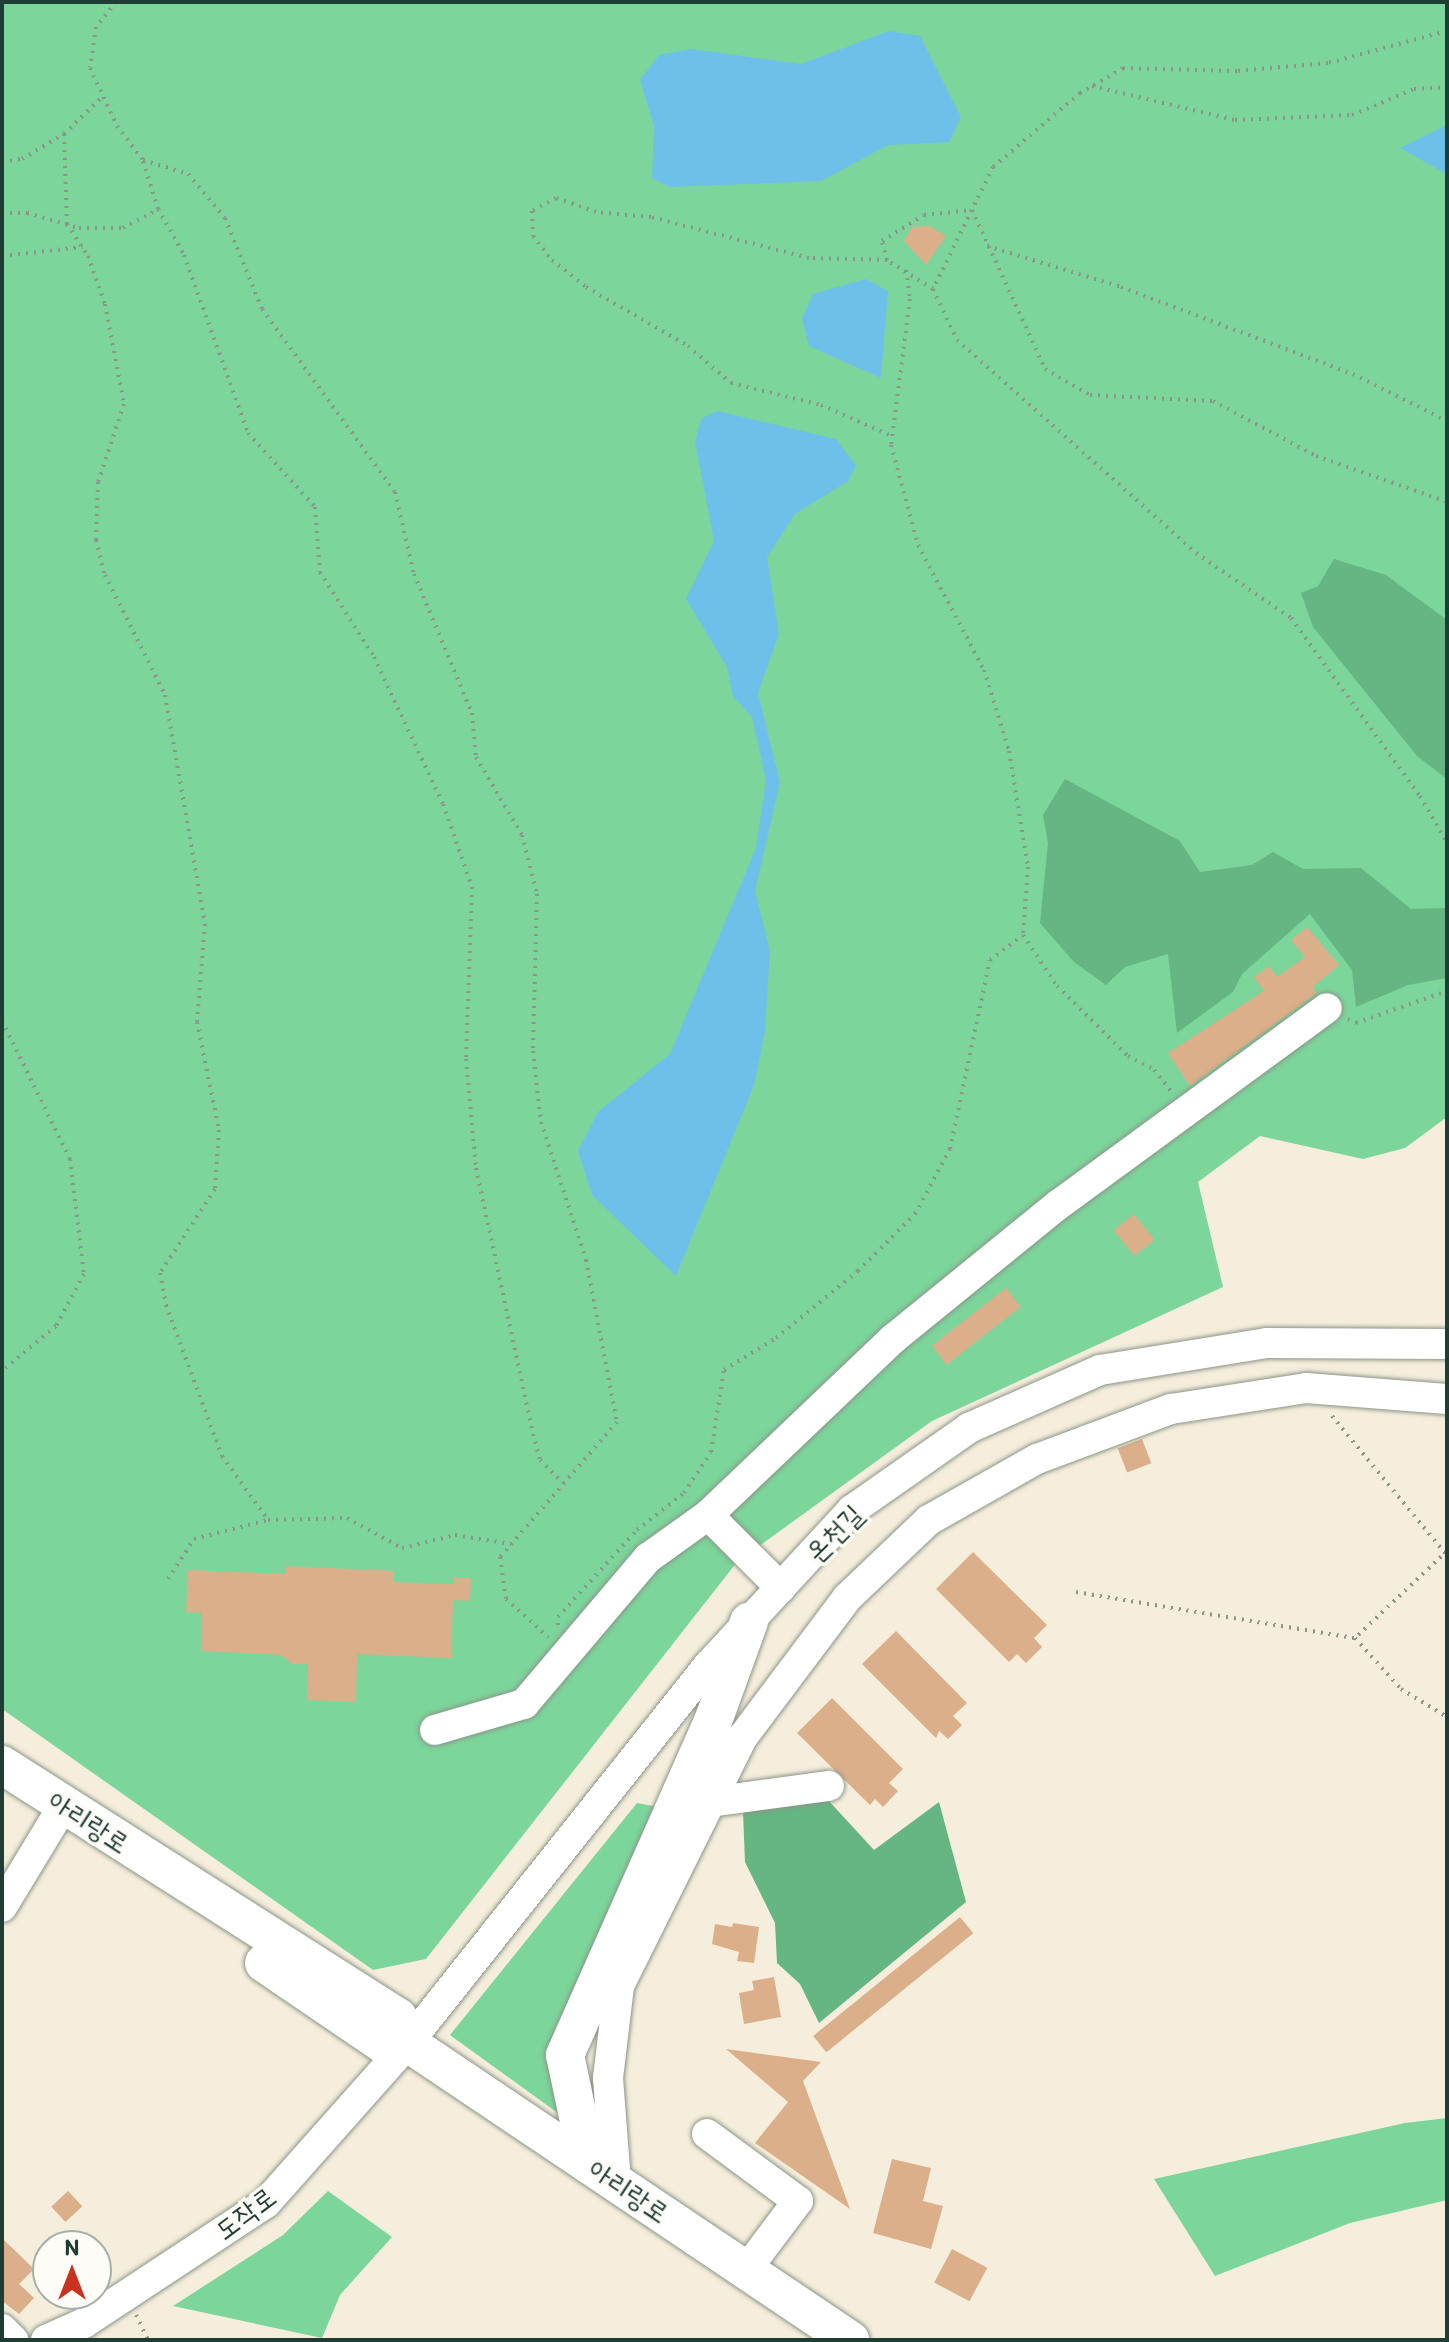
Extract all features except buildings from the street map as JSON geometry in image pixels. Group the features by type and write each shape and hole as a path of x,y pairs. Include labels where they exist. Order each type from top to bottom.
{"main road":[{"path":"602,2173 565,2055 712,1724 749,1622"},
{"name":"아리랑로","path":"2,1765 398,2017 408,2043 850,2340"},
{"name":"아리랑로","path":"2,1786 383,2044 408,2043"}],"street":[{"path":"435,1730 524,1704 558,1656 648,1558 708,1515 893,1339 1185,1109 1327,1008"},
{"name":"온천길","path":"408,2043 749,1622 852,1510 969,1428 1100,1370 1267,1343 1447,1344"},
{"path":"602,2173 608,2078 619,1986 742,1738 847,1598 929,1520 1024,1467 1171,1409 1306,1388 1447,1399"},
{"path":"708,1515 781,1588"},
{"path":"710,1802 829,1786"},
{"path":"2,1907 54,1821"},
{"name":"도작로","path":"46,2340 84,2323 266,2203 408,2043"},
{"path":"707,2134 798,2201 746,2270"},
{"path":"2,2329 13,2340"}],"path":[{"path":"116,2 96,27 90,68 117,126 143,160 158,209 184,255 248,433 315,507 320,572 374,657 443,804 472,887 466,1059 476,1168 536,1447 540,1460 563,1483"},
{"path":"933,289 993,167 1092,86 1123,68 1237,71 1328,63 1447,31"},
{"path":"1092,86 1235,120 1352,115 1414,89 1447,87"},
{"path":"2,162 22,159 64,134 103,96"},
{"path":"64,134 67,224 82,247 105,304 124,404 98,482 96,540 105,575 165,695 205,924 197,1022 219,1130 215,1189 160,1273 166,1305 222,1456 268,1520"},
{"path":"143,160 188,174 225,218 262,309 395,492 414,574 472,713 476,757 522,835 537,894 533,1051 541,1122 586,1260 617,1422 500,1557 506,1599 558,1656"},
{"path":"892,436 821,405 731,383 688,346 586,287 552,260 533,236 532,211 556,198 596,212 651,217 809,258 887,260 906,270 933,289 957,340 1196,553 1291,618 1420,796 1447,843"},
{"path":"2,213 27,213 67,224 123,228 158,209"},
{"path":"972,210 1045,369 1090,395 1213,401 1316,456 1447,502"},
{"path":"887,260 882,241 909,222 972,210"},
{"path":"987,246 1121,287 1353,374 1447,421"},
{"path":"2,256 82,247"},
{"path":"906,270 910,299 892,436 918,545 984,670 1009,751 1028,867 1023,935 1057,986 1128,1056 1154,1070 1185,1109"},
{"path":"558,1656 558,1617 637,1530 684,1493 711,1452 724,1370 776,1338 846,1281 915,1214 950,1149 990,960 1023,935"},
{"path":"1327,1008 1356,1023 1447,991"},
{"path":"2,1021 70,1159 84,1274 56,1326 2,1371"},
{"path":"1327,1409 1446,1552 1355,1638"},
{"path":"168,1579 194,1539 268,1520 347,1518 402,1548 455,1535 511,1544"},
{"path":"1076,1592 1355,1638 1401,1689 1447,1717"}],"green space":[{"path":"2,2 1447,2 1447,1117 1405,1148 1363,1159 1260,1136 1198,1182 1223,1287 932,1421 737,1562 426,1959 373,1970 2,1709"},
{"path":"1334,559 1386,575 1447,620 1447,779 1417,756 1313,627 1301,593 1318,586"},
{"path":"1065,779 1180,841 1200,872 1252,865 1273,852 1303,869 1361,868 1411,909 1447,908 1447,978 1408,985 1356,1007 1352,970 1310,914 1242,974 1233,992 1177,1033 1168,954 1125,967 1106,985 1074,962 1040,923 1048,843 1043,815"},
{"path":"828,1800 874,1850 939,1802 966,1902 819,2023 800,1984 777,1963 775,1923 745,1862 743,1812"},
{"path":"637,1803 658,1807 562,2116 450,2035"},
{"path":"1447,2118 1447,2200 1350,2223 1215,2276 1154,2179 1405,2123"},
{"path":"328,2191 392,2237 340,2295 322,2338 173,2306 283,2235"}],"water":[{"path":"889,31 920,36 961,117 949,142 888,145 821,181 670,187 652,178 654,126 640,80 659,55 691,49 801,64"},
{"path":"1447,125 1447,174 1400,148"},
{"path":"866,279 888,291 881,378 809,346 802,319 813,294"},
{"path":"717,411 836,439 856,466 848,481 795,514 767,557 779,634 758,693 780,782 755,891 770,951 765,1031 754,1085 676,1276 592,1195 578,1151 598,1112 670,1054 756,848 766,780 752,717 733,696 727,667 686,599 714,541 695,442 701,419"}]}
